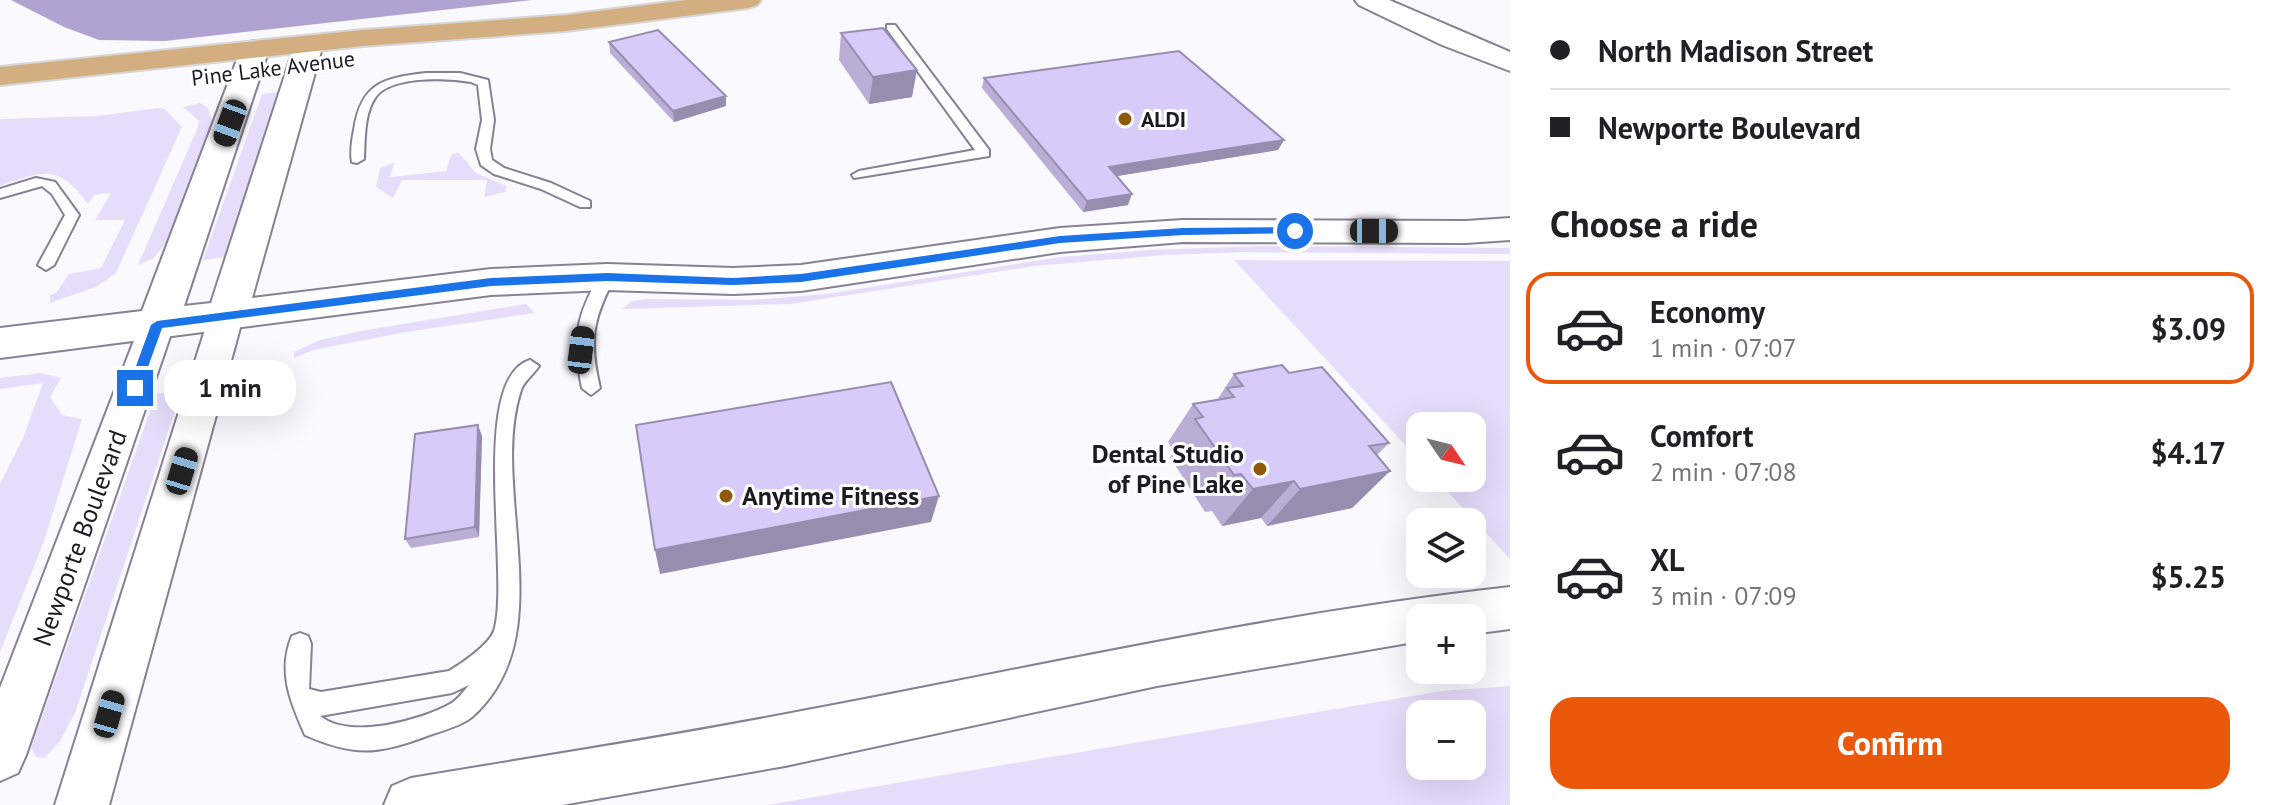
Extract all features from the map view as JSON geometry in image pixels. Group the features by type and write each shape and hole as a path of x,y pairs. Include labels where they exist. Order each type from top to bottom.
{"main road":[{"name":"Pine Lake Avenue","path":"0,98 251,60 748,0"},
{"name":"Pine Lake Avenue","path":"0,76 251,60"}],"street":[{"path":"1368,0 1510,62"},
{"path":"82,805 306,54"},
{"name":"Newporte Boulevard","path":"0,755 251,60"},
{"path":"0,343 491,282 607,277 733,281 801,278 1060,240 1183,231 1466,232 1510,229"},
{"path":"1486,611 1510,608"},
{"path":"411,805 785,740 1157,663 1406,621"}],"lane":[{"path":"859,175 984,153 891,27"},
{"path":"357,159 367,101 374,90 400,81 455,74 475,77 484,83 488,120 483,149 486,162 499,171 546,186 585,204"},
{"path":"0,194 40,182 51,183 57,188 72,215 46,265"},
{"path":"591,388 581,350 586,313 607,277"},
{"path":"300,644 297,689 313,727 354,740 441,724 485,691 499,663 508,610 506,423 513,387 530,366"},
{"path":"301,698 321,704 452,682 474,669 503,639"}],"shaded area":[{"path":"11,0 532,0 165,41 99,40 64,27"},
{"path":"280,92 226,257 203,260 262,94"},
{"path":"200,103 208,108 213,125 166,243 154,258 138,265 198,127 199,121 183,107"},
{"path":"165,109 182,127 116,273 96,287 50,303 50,295 56,293 69,274 101,268 125,220 95,220 111,193 94,195 88,204 68,182 50,174 28,176 0,186 0,119 98,116"},
{"path":"458,152 476,173 507,186 505,192 484,197 487,180 402,180 393,198 376,187 380,168 394,163 390,177 446,171 451,155"},
{"path":"1261,246 1510,248 1510,254 1243,252 1166,255 1034,266 791,304 622,309 632,301 647,299 751,300 827,294 1061,257"},
{"path":"1234,260 1510,261 1510,559 1486,533 1486,508 1463,508 1448,492 1486,492 1486,412 1406,412 1406,446"},
{"path":"526,304 535,313 406,332 313,350 294,358 294,352 320,340"},
{"path":"41,373 61,378 50,397 62,415 82,419 44,541 0,652 0,484 23,438 43,383 0,389 0,378"},
{"path":"182,390 75,713 60,741 45,758 36,757 31,748 156,394"},
{"path":"1510,686 1510,805 767,805 1442,691"}],"building":[{"path":"883,28 917,70 873,77 841,33"},
{"path":"658,30 726,96 673,111 609,42"},
{"name":"ALDI","path":"1179,51 1284,140 1109,167 1132,194 1087,201 984,78"},
{"path":"1282,365 1289,373 1322,367 1389,443 1369,446 1390,471 1300,489 1294,481 1253,489 1241,474 1234,475 1195,419 1203,417 1193,404 1234,397 1227,388 1243,386 1234,374"},
{"path":"891,382 939,496 655,550 636,425"},
{"path":"478,425 475,527 405,539 415,434"}],"place":[{"name":"ALDI","path":"1125,119"},
{"name":"Dental Studio of Pine Lake","path":"1260,469"},
{"name":"Anytime Fitness","path":"726,496"}],"route":[{"path":"135,388 157,325 491,282 607,277 733,281 801,278 1060,240 1183,231 1295,231"}]}
